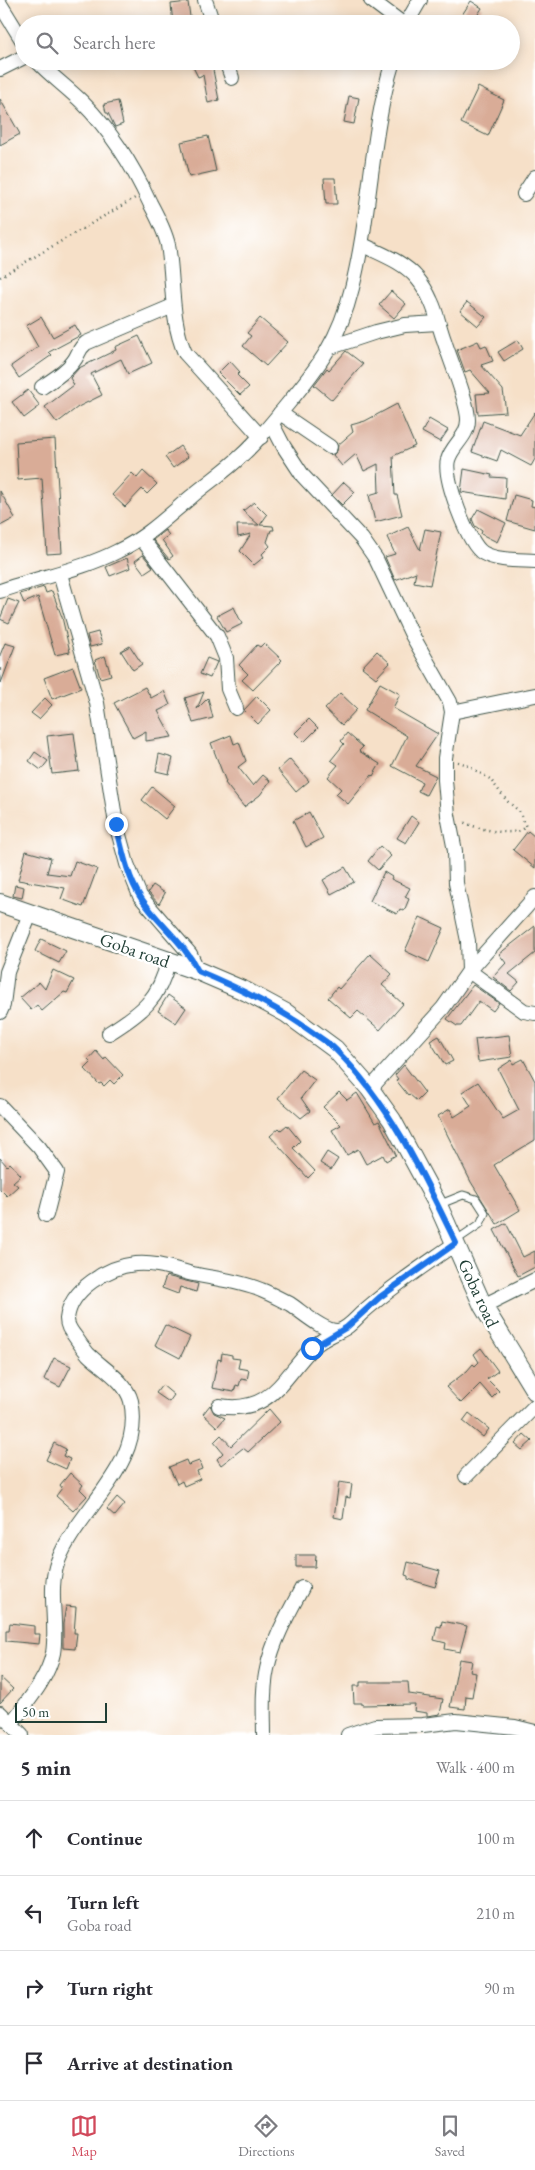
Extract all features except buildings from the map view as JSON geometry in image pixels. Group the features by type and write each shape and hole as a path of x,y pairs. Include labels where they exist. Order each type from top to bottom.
{"street":[{"path":"205,0 210,15"},
{"path":"370,0 392,15"},
{"path":"411,15 420,0"},
{"path":"0,4 15,28"},
{"path":"0,69 15,62"},
{"path":"46,70 101,123 121,150 145,192 168,243 173,306 180,340 186,353 261,437"},
{"path":"229,70 232,78"},
{"path":"0,591 25,582 60,574 119,551 141,538 240,458 261,437 324,360 338,332 352,289 362,245 377,133 391,70"},
{"path":"524,194 535,177"},
{"path":"362,245 396,262 416,276 425,288 432,303 461,390 468,420 466,431 452,452 447,468 453,496 471,542 482,553 490,556 535,561"},
{"path":"42,387 67,369 75,360 80,347 86,343 173,306"},
{"path":"331,346 405,325 438,323"},
{"path":"276,418 330,447"},
{"path":"276,418 284,447 303,476 362,539 376,559 412,635 448,697 452,712 445,758 448,815 456,851 456,883 468,941 469,971"},
{"path":"141,538 217,636 226,658 228,689 236,708"},
{"path":"60,574 97,703 116,824 127,864 140,896 185,948 198,971"},
{"path":"452,712 535,695"},
{"path":"370,1089 444,1008 469,971 535,897"},
{"name":"Goba road","path":"0,904 198,971 247,992 286,1013 335,1049 370,1089 392,1120 438,1205 483,1306 535,1391"},
{"path":"0,1012 6,991 7,972 30,914"},
{"path":"109,1033 129,1021 148,1004 164,979 168,961"},
{"path":"469,971 524,1011 535,1013"},
{"path":"0,1106 48,1158 57,1172 46,1215"},
{"path":"219,1406 232,1408 256,1402 274,1394 312,1348 347,1327 380,1297 456,1242"},
{"path":"11,1724 44,1676 53,1654 55,1626 54,1588 58,1562 86,1513 110,1481 124,1458 131,1431 131,1402 128,1391 86,1352 68,1326 67,1318 72,1304 84,1288 107,1272 125,1265 156,1264 257,1288 290,1304 326,1329 340,1331"},
{"path":"483,1306 535,1280"},
{"path":"466,1476 535,1406"},
{"path":"264,1735 264,1695 267,1670 285,1618 302,1588"},
{"path":"0,1713 22,1735"},
{"path":"348,1735 374,1726 421,1730 456,1721 515,1727 535,1732"}],"lane":[{"path":"438,1205 463,1195 476,1199 485,1213 480,1224 456,1242"}],"path":[{"path":"0,277 145,192"},
{"path":"445,758 465,764 490,779 507,801 519,811 526,827 520,830 486,831 448,815"}],"route":[{"path":"116,824 127,864 140,896 152,912 180,941 190,954 198,971 247,992 286,1013 335,1049 370,1089 392,1120 426,1182 456,1243 380,1297 347,1327 312,1348"}]}
